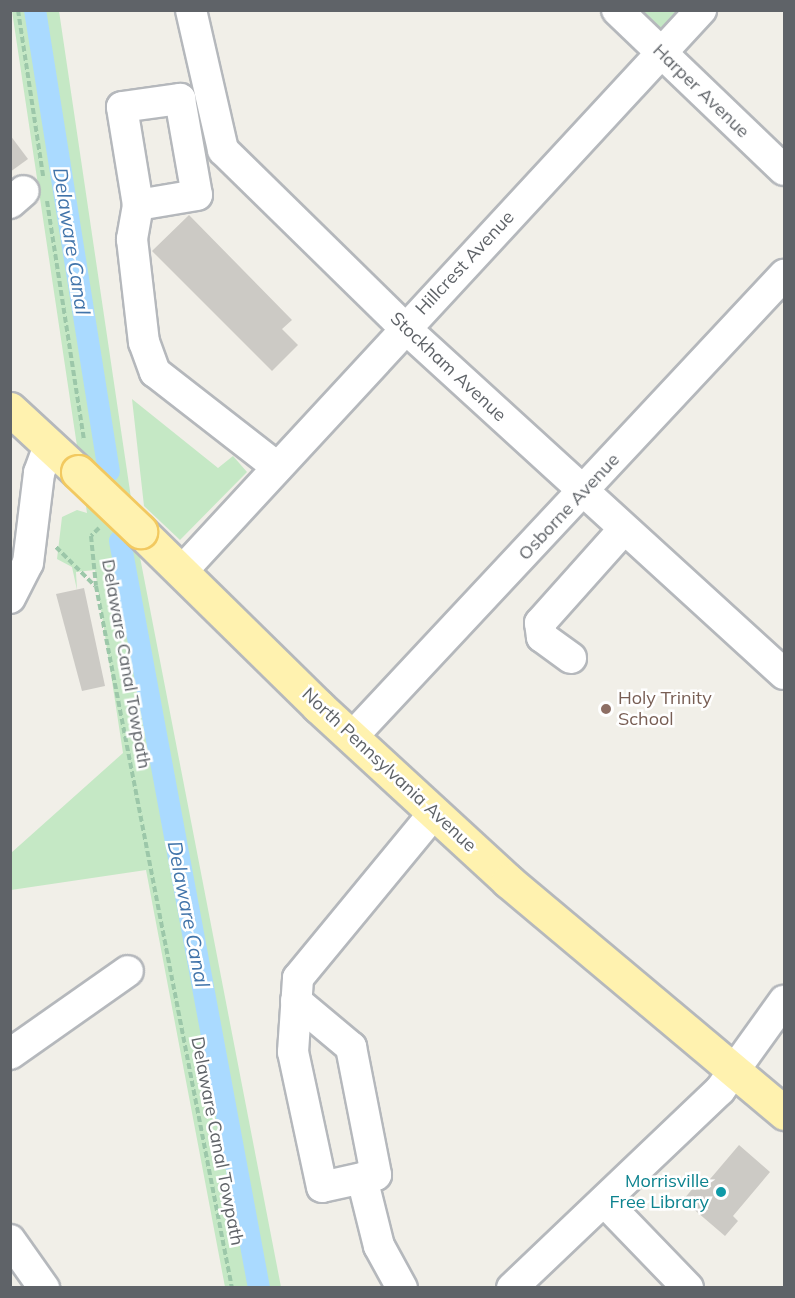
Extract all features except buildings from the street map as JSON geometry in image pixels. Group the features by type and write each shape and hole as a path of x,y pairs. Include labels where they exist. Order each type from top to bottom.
{"main road":[{"name":"North Pennsylvania Avenue","path":"10,409 49,446 83,459 140,531 183,570 352,737 434,813 784,1113"}],"street":[{"name":"Stockham Avenue","path":"191,10 223,150 405,328 784,674"},
{"name":"Harper Avenue","path":"617,10 784,170"},
{"name":"Hillcrest Avenue","path":"183,570 701,10"},
{"path":"138,205 132,238 144,342 155,372 277,467"},
{"name":"Osborne Avenue","path":"352,737 784,275"},
{"path":"10,598 28,563 39,473 49,446"},
{"path":"571,658 542,637 540,623 624,529"},
{"path":"296,1001 351,1047 376,1175 322,1187 293,1052 296,1001 304,967 434,813"},
{"path":"10,1054 128,971"},
{"path":"513,1287 720,1090 731,1069 784,1001"},
{"path":"362,1178 379,1245 402,1287"},
{"path":"604,1201 688,1287"},
{"path":"10,1240 44,1287"}],"path":[{"path":"18,10 31,193 83,459"},
{"name":"Delaware Canal Towpath","path":"99,514 101,525 92,536 96,586 232,1287"},
{"path":"54,546 96,586"}],"green space":[{"path":"12,11 59,11 139,552 281,1287 225,1287 146,870 11,890 11,853 123,753 95,570 76,572 77,590 72,567 57,559 62,517 77,510 87,513"},
{"path":"624,11 681,11 655,39"},
{"path":"132,399 218,468 233,456 247,472 180,540 144,506"}],"waterway":[{"name":"Delaware Canal","path":"35,10 109,471"},
{"name":"Delaware Canal","path":"120,541 259,1288"}],"place":[{"name":"Holy Trinity School","path":"606,709"},
{"name":"Morrisville Free Library","path":"721,1192"}]}
